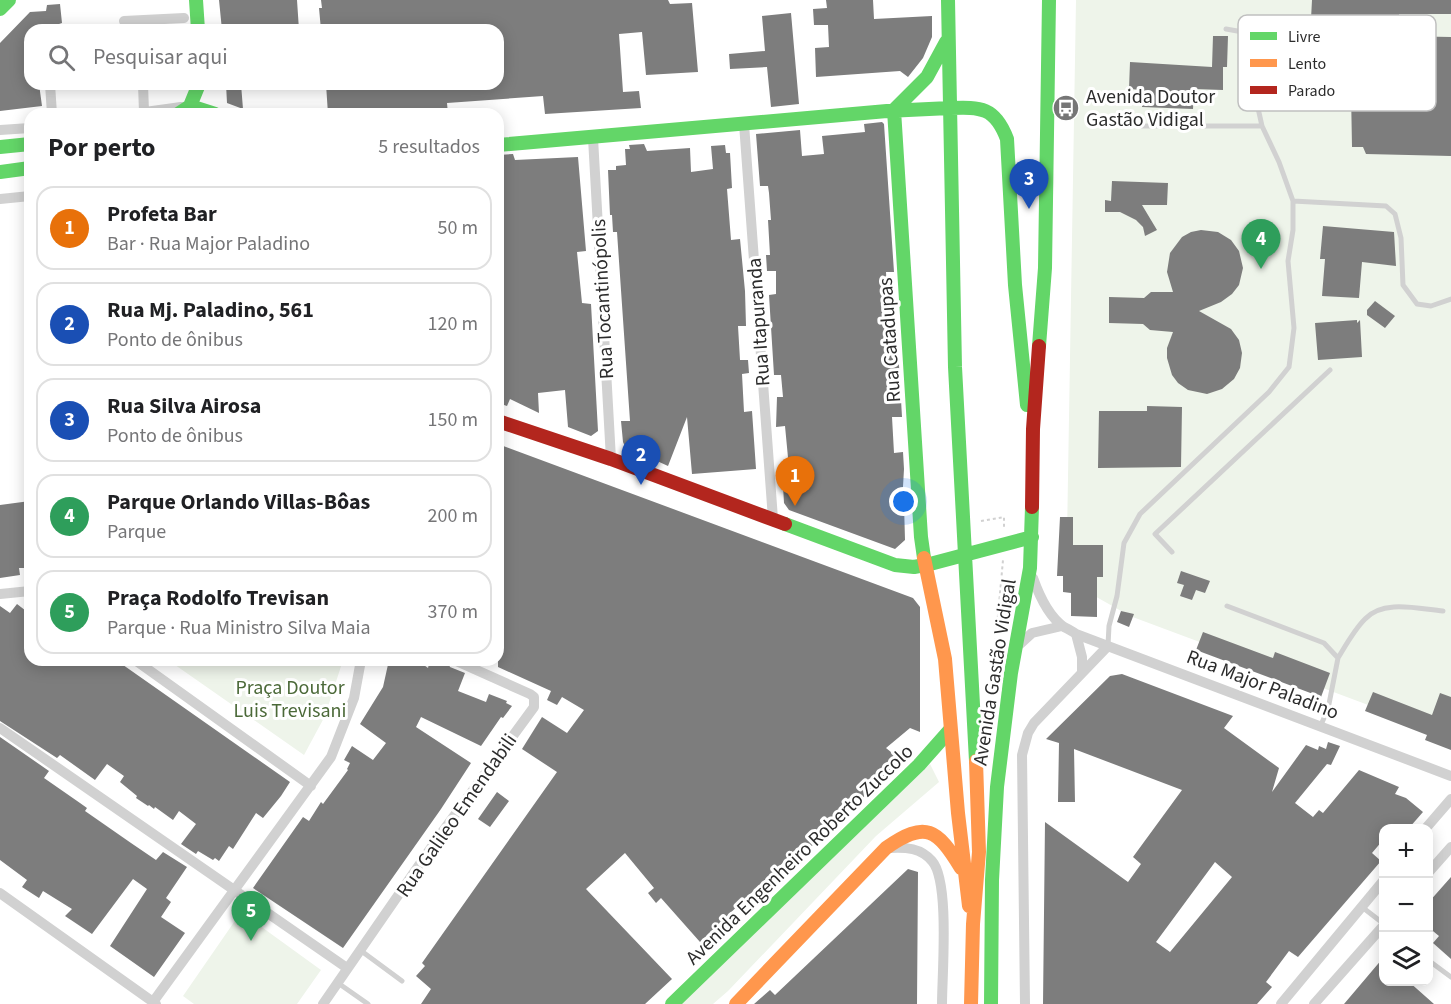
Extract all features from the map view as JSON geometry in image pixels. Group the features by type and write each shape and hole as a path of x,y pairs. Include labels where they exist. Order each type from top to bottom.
{"main road":[{"path":"0,9 9,0"},
{"path":"196,0 198,24"},
{"path":"948,0 955,367 964,553"},
{"path":"1033,429 1045,268 1049,0"},
{"path":"894,110 927,77 948,39"},
{"path":"187,108 197,90"},
{"path":"190,106 196,108"},
{"path":"504,145 894,110 982,107 988,110 1000,122 1007,139 1024,397 1033,429"},
{"name":"Rua Catadupas","path":"894,110 925,567"},
{"path":"0,147 24,145"},
{"path":"0,172 24,169"},
{"path":"504,423 611,459 878,560 906,567 925,567 964,553 1032,537"},
{"name":"Avenida Gastão Vidigal","path":"991,1004 997,787 1030,568 1033,429"},
{"name":"Avenida Gastão Vidigal","path":"964,553 973,691 979,852 972,929"},
{"name":"Avenida Gastão Vidigal","path":"925,567 940,629 972,929"},
{"name":"Avenida Engenheiro Roberto Zuccolo","path":"672,1004 919,765 950,730"},
{"path":"736,1004 886,848 900,838 912,832 933,833 950,849 965,874"},
{"path":"971,1004 972,929"},
{"path":"683,1004 688,990"}],"street":[{"path":"147,24 184,18"},
{"path":"124,21 137,24"},
{"path":"50,90 52,108"},
{"path":"143,90 144,108"},
{"path":"175,108 190,106"},
{"name":"Rua Itapuranda","path":"744,124 773,519"},
{"path":"0,130 24,128"},
{"name":"Rua Tocantinópolis","path":"593,138 611,459"},
{"path":"0,198 24,196"},
{"name":"Rua Major Paladino","path":"1030,568 1039,595 1062,626 1076,634 1451,776"},
{"path":"0,594 24,592"},
{"path":"1016,649 1032,633 1062,626"},
{"path":"1076,634 1082,657 1082,671"},
{"name":"Avenida Gastão Vidigal","path":"1025,1004 1022,755 1028,732 1034,723 1107,647"},
{"path":"143,666 311,786"},
{"path":"0,893 155,1003 331,757 354,698 360,666"},
{"name":"Rua Galileo Emendabili","path":"323,1004 466,798 534,707 534,697 530,694 467,666"},
{"path":"0,728 347,968"},
{"path":"1429,824 1451,799"},
{"path":"1433,867 1451,847"},
{"path":"886,848 915,849 932,861 939,871 942,912 942,1004"},
{"path":"1281,1004 1379,885"},
{"path":"1314,1004 1379,929"}],"lane":[{"path":"1226,29 1238,31"},
{"path":"1107,647 1124,543 1140,514 1269,392 1289,367 1294,328 1288,261 1293,230 1293,201 1280,162 1262,126 1259,111"},
{"path":"1142,126 1262,126"},
{"path":"1293,201 1386,206 1395,214 1401,238 1403,285 1417,304 1431,306 1451,299"},
{"path":"1172,552 1155,534 1330,370"},
{"path":"1227,606 1324,643 1338,658"},
{"path":"1320,727 1328,709 1338,658 1365,618 1381,608 1401,607 1443,611"},
{"path":"1362,907 1379,921"},
{"path":"360,950 402,981"},
{"path":"1433,964 1451,977"},
{"path":"337,982 369,1004"}],"path":[{"path":"978,521 1004,517 1004,524"}],"green space":[{"path":"1076,0 1451,0 1451,736 1130,616 1077,586 1067,537"},
{"name":"Praça Doutor Luis Trevisani","path":"177,666 341,666 325,716 304,755"},
{"path":"930,764 939,782 876,836 728,991 713,1004 682,1004"},
{"path":"241,912 321,970 297,1004 194,1004 183,996"}],"building":[{"path":"219,0 297,0 299,24 221,24"},
{"path":"321,0 668,0 670,4 692,3 698,72 646,75 642,32 619,34 623,92 639,91 641,108 545,114 543,96 447,103 447,108 328,108 326,90 504,90 504,24 320,24 319,8 322,8"},
{"path":"826,0 873,0 874,19 932,16 932,37 923,58 908,77 900,71 816,77 815,48 829,47 828,25 814,25 813,9 827,8"},
{"path":"1312,0 1451,0 1451,14 1311,15"},
{"path":"60,4 62,23 24,24 24,90 40,90 42,106 0,111 0,43 30,12 46,11 47,5"},
{"path":"791,13 799,104 771,107 767,67 730,69 729,54 765,51 762,16"},
{"path":"1213,36 1228,36 1227,67 1223,67 1223,90 1194,89 1193,109 1142,107 1143,90 1129,89 1130,62 1212,67"},
{"path":"1436,37 1451,37 1451,156 1366,154 1363,147 1352,147 1351,111 1436,111"},
{"path":"226,90 241,90 243,108 227,103"},
{"path":"882,122 884,124 894,272 886,272 890,348 898,348 902,417 892,417 894,453 903,452 904,469 902,504 904,504 905,540 895,549 789,510 784,503 782,468 789,468 785,426 776,427 777,397 783,397 781,375 774,375 769,295 776,294 776,271 767,271 766,255 770,255 768,220 771,220 769,193 768,186 760,186 756,134 800,130 802,156 824,154 822,136 865,132 864,124"},
{"path":"644,144 647,151 690,148 691,172 713,169 711,146 725,145 726,153 730,153 732,188 727,189 731,240 740,239 745,291 746,326 738,326 740,360 748,360 749,373 742,374 744,412 752,411 756,469 692,474 687,417 668,466 633,450 627,451 623,442 621,421 630,421 617,232 613,232 612,215 610,215 608,170 616,170 616,166 626,165 625,149 630,149 629,145"},
{"path":"513,154 515,160 578,157 586,251 577,252 582,303 591,304 598,431 591,436 568,427 565,390 538,393 539,413 510,399 507,406 504,405 504,155"},
{"path":"1112,181 1168,183 1167,205 1142,205 1157,230 1145,236 1143,227 1136,220 1120,212 1105,212 1105,200 1111,201"},
{"path":"1323,226 1394,232 1396,266 1362,262 1359,298 1322,296 1325,259 1320,259"},
{"path":"1201,230 1218,232 1231,240 1239,251 1243,268 1239,285 1232,294 1221,302 1199,311 1231,329 1239,340 1242,353 1240,368 1234,379 1222,389 1207,394 1188,390 1172,375 1167,358 1167,348 1173,332 1150,330 1143,324 1109,323 1109,297 1144,298 1151,292 1173,292 1167,272 1170,253 1182,237"},
{"path":"1375,301 1395,316 1385,328 1367,315 1367,310"},
{"path":"1357,320 1357,323 1360,320 1362,357 1318,360 1315,323"},
{"path":"1147,406 1182,407 1181,467 1098,468 1099,411 1147,411"},
{"path":"504,446 913,598 920,607 920,732 910,728 886,748 902,761 797,860 792,854 700,942 661,898 656,903 648,893 654,888 625,853 586,889 672,979 645,1004 421,1004 431,989 416,976 425,966 422,963 557,772 522,749 542,717 567,733 584,710 562,697 557,705 547,700 551,691 498,667 504,666"},
{"path":"24,502 24,568 19,568 20,575 0,578 0,505"},
{"path":"1060,517 1073,517 1073,545 1103,545 1103,577 1097,577 1097,617 1071,616 1071,593 1063,592 1063,576 1057,576"},
{"path":"1181,571 1210,581 1205,593 1196,590 1192,600 1180,596 1184,585 1177,583"},
{"path":"17,604 24,609 24,666 125,666 290,782 263,818 256,813 233,849 229,846 219,861 198,851 196,854 181,844 196,824 179,811 173,820 155,807 154,809 136,798 137,796 120,782 124,776 107,764 95,780 60,755 57,758 0,721 0,606 10,613"},
{"path":"1121,611 1134,614 1129,627 1117,622"},
{"path":"1203,632 1273,658 1275,652 1330,673 1321,697 1196,650"},
{"path":"388,666 425,666 428,668 428,666 450,666 465,673 458,691 486,702 489,694 507,701 506,703 512,706 503,718 501,717 481,746 421,717 416,727 471,763 343,948 253,888 303,817 309,821 321,802 323,804 348,770 350,763 344,760 352,746 373,760 386,743 360,724 383,687"},
{"path":"1122,674 1233,716 1224,728 1279,768 1272,792 1306,745 1318,750 1319,746 1326,749 1328,742 1340,746 1331,765 1327,764 1295,803 1313,817 1319,810 1323,813 1359,770 1399,787 1395,794 1406,798 1423,812 1412,824 1379,824 1379,845 1372,853 1379,859 1379,863 1298,957 1289,951 1266,982 1272,987 1257,1004 1043,1004 1045,822 1128,882 1141,864 1133,857 1182,790 1074,749 1075,802 1058,802 1059,743 1046,739 1110,676","holes":["1215,862 1232,877 1170,952 1156,942"]},
{"path":"1373,692 1432,715 1440,693 1451,697 1451,750 1425,740 1427,735 1365,711"},
{"path":"0,737 49,771 44,778 87,808 85,811 131,843 156,860 163,852 187,867 166,898 171,902 161,917 185,933 154,977 110,946 147,889 133,879 92,934 65,916 72,909 43,891 39,898 22,887 27,880 0,860"},
{"path":"497,792 509,801 490,827 478,819"},
{"path":"908,869 918,872 917,1004 754,1004 770,990 775,995"},
{"path":"1451,877 1451,959 1433,943 1439,936 1433,931 1433,897"},
{"path":"1379,963 1379,986 1414,986 1434,1004 1344,1004"}],"traffic: fast":[{"path":"0,9 9,0"},
{"path":"196,0 198,24"},
{"path":"948,0 955,367 976,761"},
{"path":"1039,346 1045,268 1049,0"},
{"path":"894,110 927,77 946,42"},
{"path":"187,108 197,90"},
{"path":"190,106 196,108"},
{"path":"504,144 887,111 950,108"},
{"path":"950,108 986,111 997,121 1007,139 1015,285 1027,405"},
{"path":"894,110 924,558"},
{"path":"0,147 24,145"},
{"path":"0,172 24,169"},
{"path":"991,1004 992,880 997,787 1011,673 1030,568 1032,507"},
{"path":"785,524 895,565 914,567 1032,537"},
{"path":"672,1004 919,765 950,730"}],"traffic: slow":[{"path":"924,558 945,659 958,813 969,906"},
{"path":"971,1004 973,924 979,852 976,761"},
{"path":"736,1004 886,848 900,839 911,834 930,833 945,844 961,868"}],"traffic: jam":[{"path":"1032,507 1033,429 1039,346"},
{"path":"504,423 611,459 785,524"}],"place":[{"name":"Avenida Doutor Gastão Vidigal","path":"1066,108"},
{"name":"Rua Silva Airosa","path":"1029,209"},
{"name":"Parque Orlando Villas-Bôas","path":"1261,269"},
{"name":"Rua Mj. Paladino, 561","path":"641,485"},
{"name":"Profeta Bar","path":"795,506"},
{"name":"Praça Rodolfo Trevisan","path":"251,941"}]}
